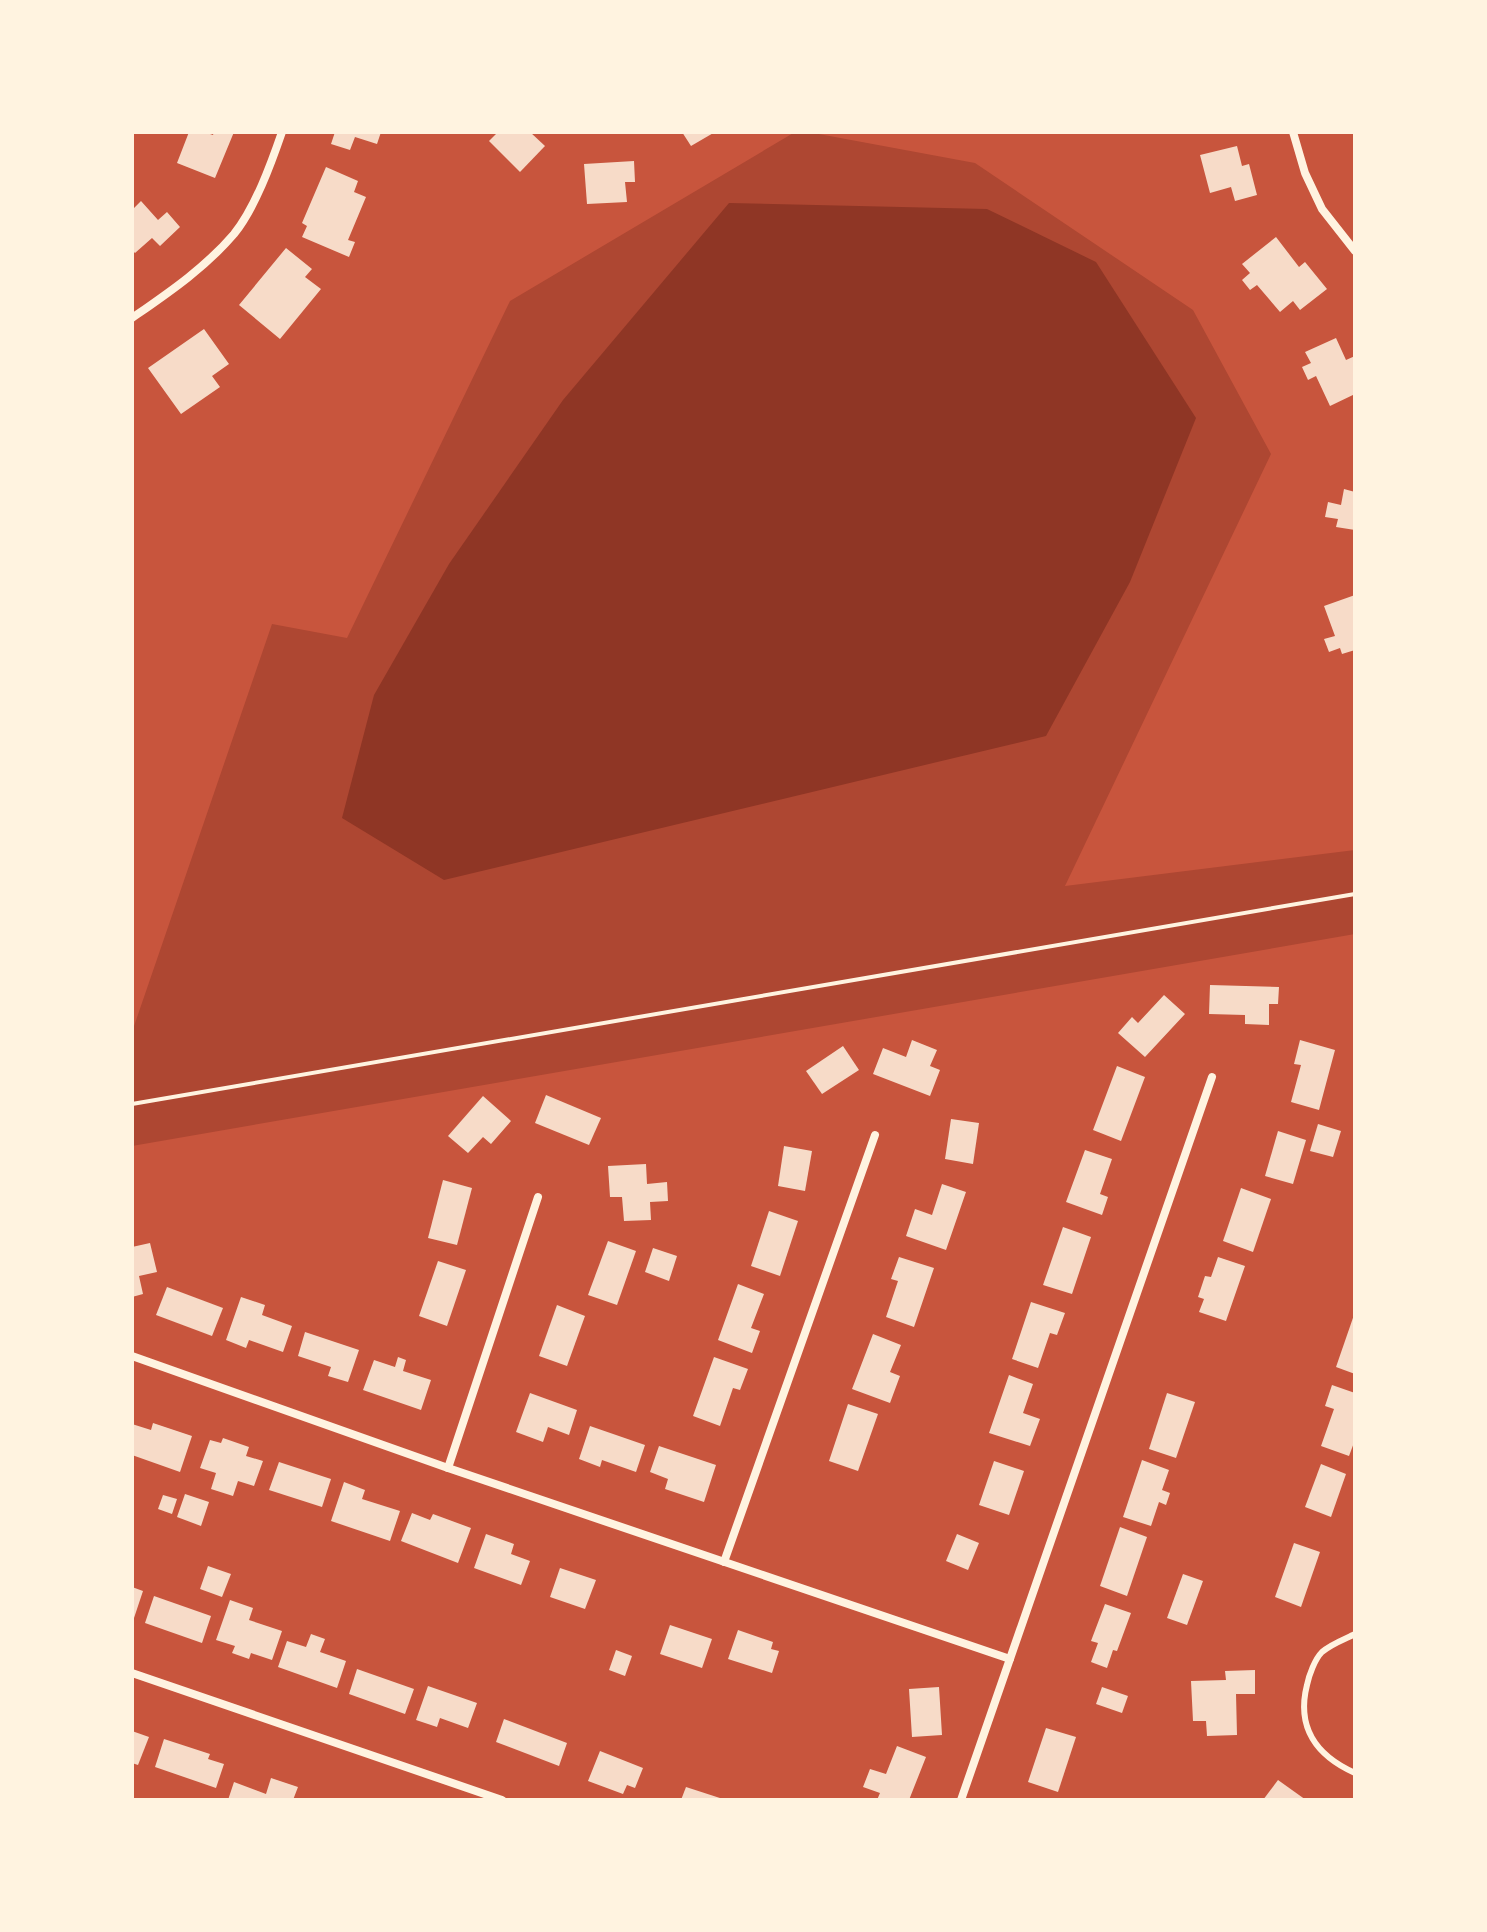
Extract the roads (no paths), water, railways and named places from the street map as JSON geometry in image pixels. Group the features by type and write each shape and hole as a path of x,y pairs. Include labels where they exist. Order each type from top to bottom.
{"street":[{"path":"132,318 187,279 235,232 267,175 282,132"},
{"path":"1293,132 1305,173 1322,209 1355,251"},
{"path":"961,1800 1212,1077"},
{"path":"724,1562 875,1135"},
{"path":"448,1468 538,1197"},
{"path":"132,1356 448,1468 1010,1659"},
{"path":"132,1673 502,1800"}],"lane":[{"path":"1355,1634 1321,1653 1309,1677 1303,1701 1306,1726 1318,1749 1338,1765 1355,1773"}]}
